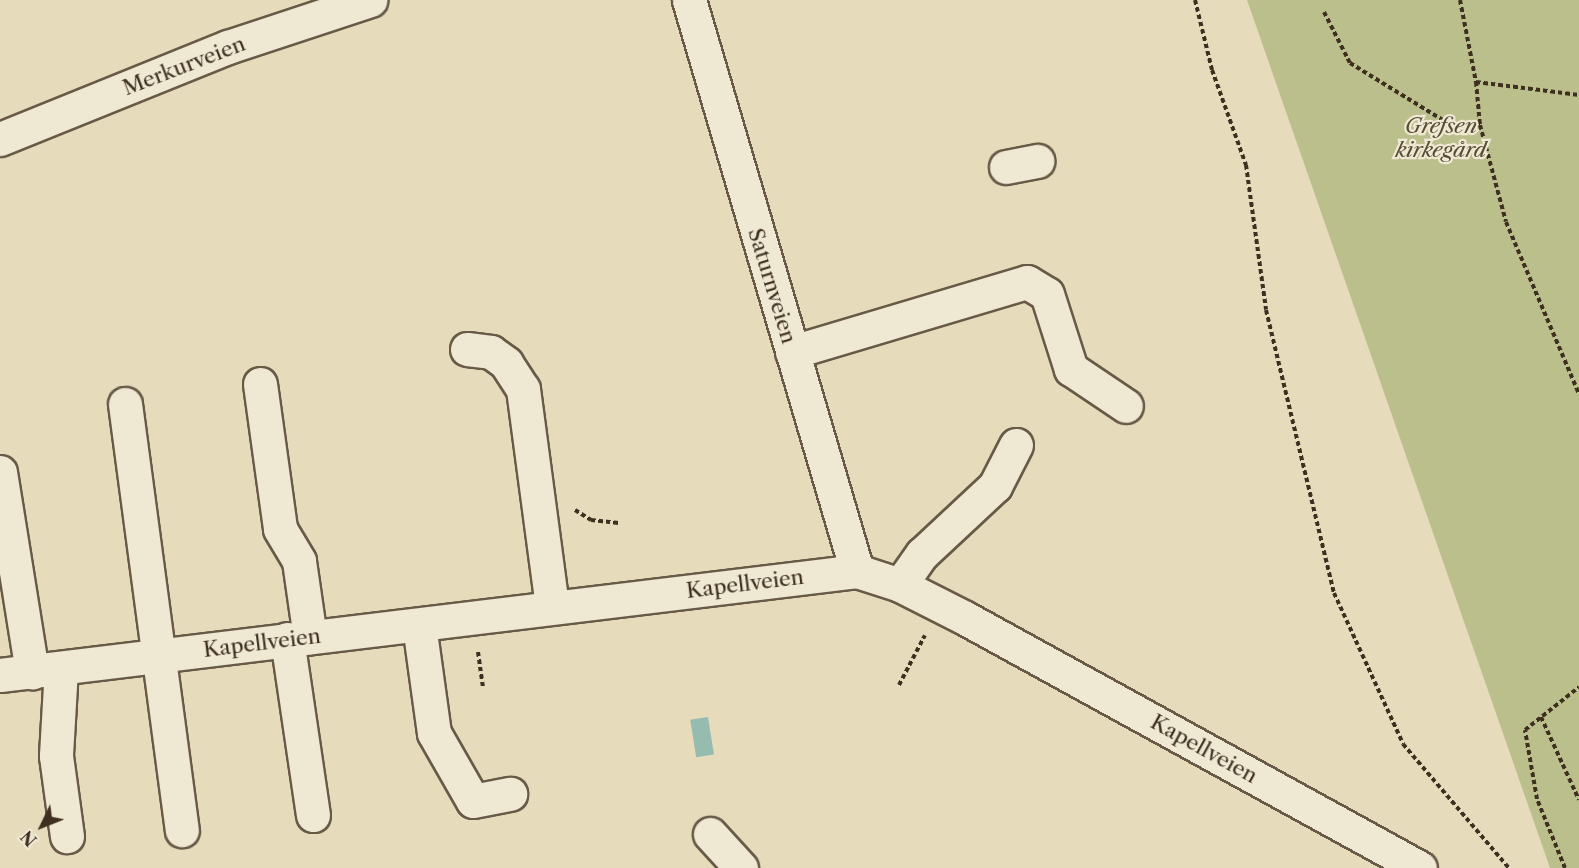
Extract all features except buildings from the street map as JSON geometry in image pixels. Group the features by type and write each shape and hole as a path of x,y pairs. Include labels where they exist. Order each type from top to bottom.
{"street":[{"name":"Merkurveien","path":"0,139 228,47 369,0"},
{"name":"Saturnveien","path":"689,0 857,571"},
{"path":"1006,167 1037,161"},
{"path":"792,352 1027,282 1047,294 1071,369 1126,405"},
{"path":"467,348 499,358 523,389 552,607"},
{"path":"260,384 280,529 299,561 299,638 313,815"},
{"path":"125,404 182,830"},
{"path":"900,585 922,554 995,486 1016,446"},
{"path":"0,472 46,670 67,836"},
{"name":"Kapellveien","path":"0,675 857,571 900,585 1420,868"},
{"path":"419,625 434,734 473,801 510,794"},
{"path":"710,834 741,868"}],"path":[{"path":"1195,0 1212,70 1246,165 1266,310 1334,593 1403,744 1509,868"},
{"path":"1460,0 1476,82 1480,125 1506,222 1579,394"},
{"path":"1324,12 1350,63 1449,124 1480,125"},
{"path":"1476,82 1579,94"},
{"path":"899,685 930,627"},
{"path":"477,647 483,688"},
{"path":"1565,868 1527,761 1525,730 1579,687"},
{"path":"1541,717 1579,800"}],"green space":[{"name":"Grefsen kirkegård","path":"1247,0 1579,0 1579,868 1550,868"}],"water":[{"path":"708,717 714,755 696,757 690,720"}]}
